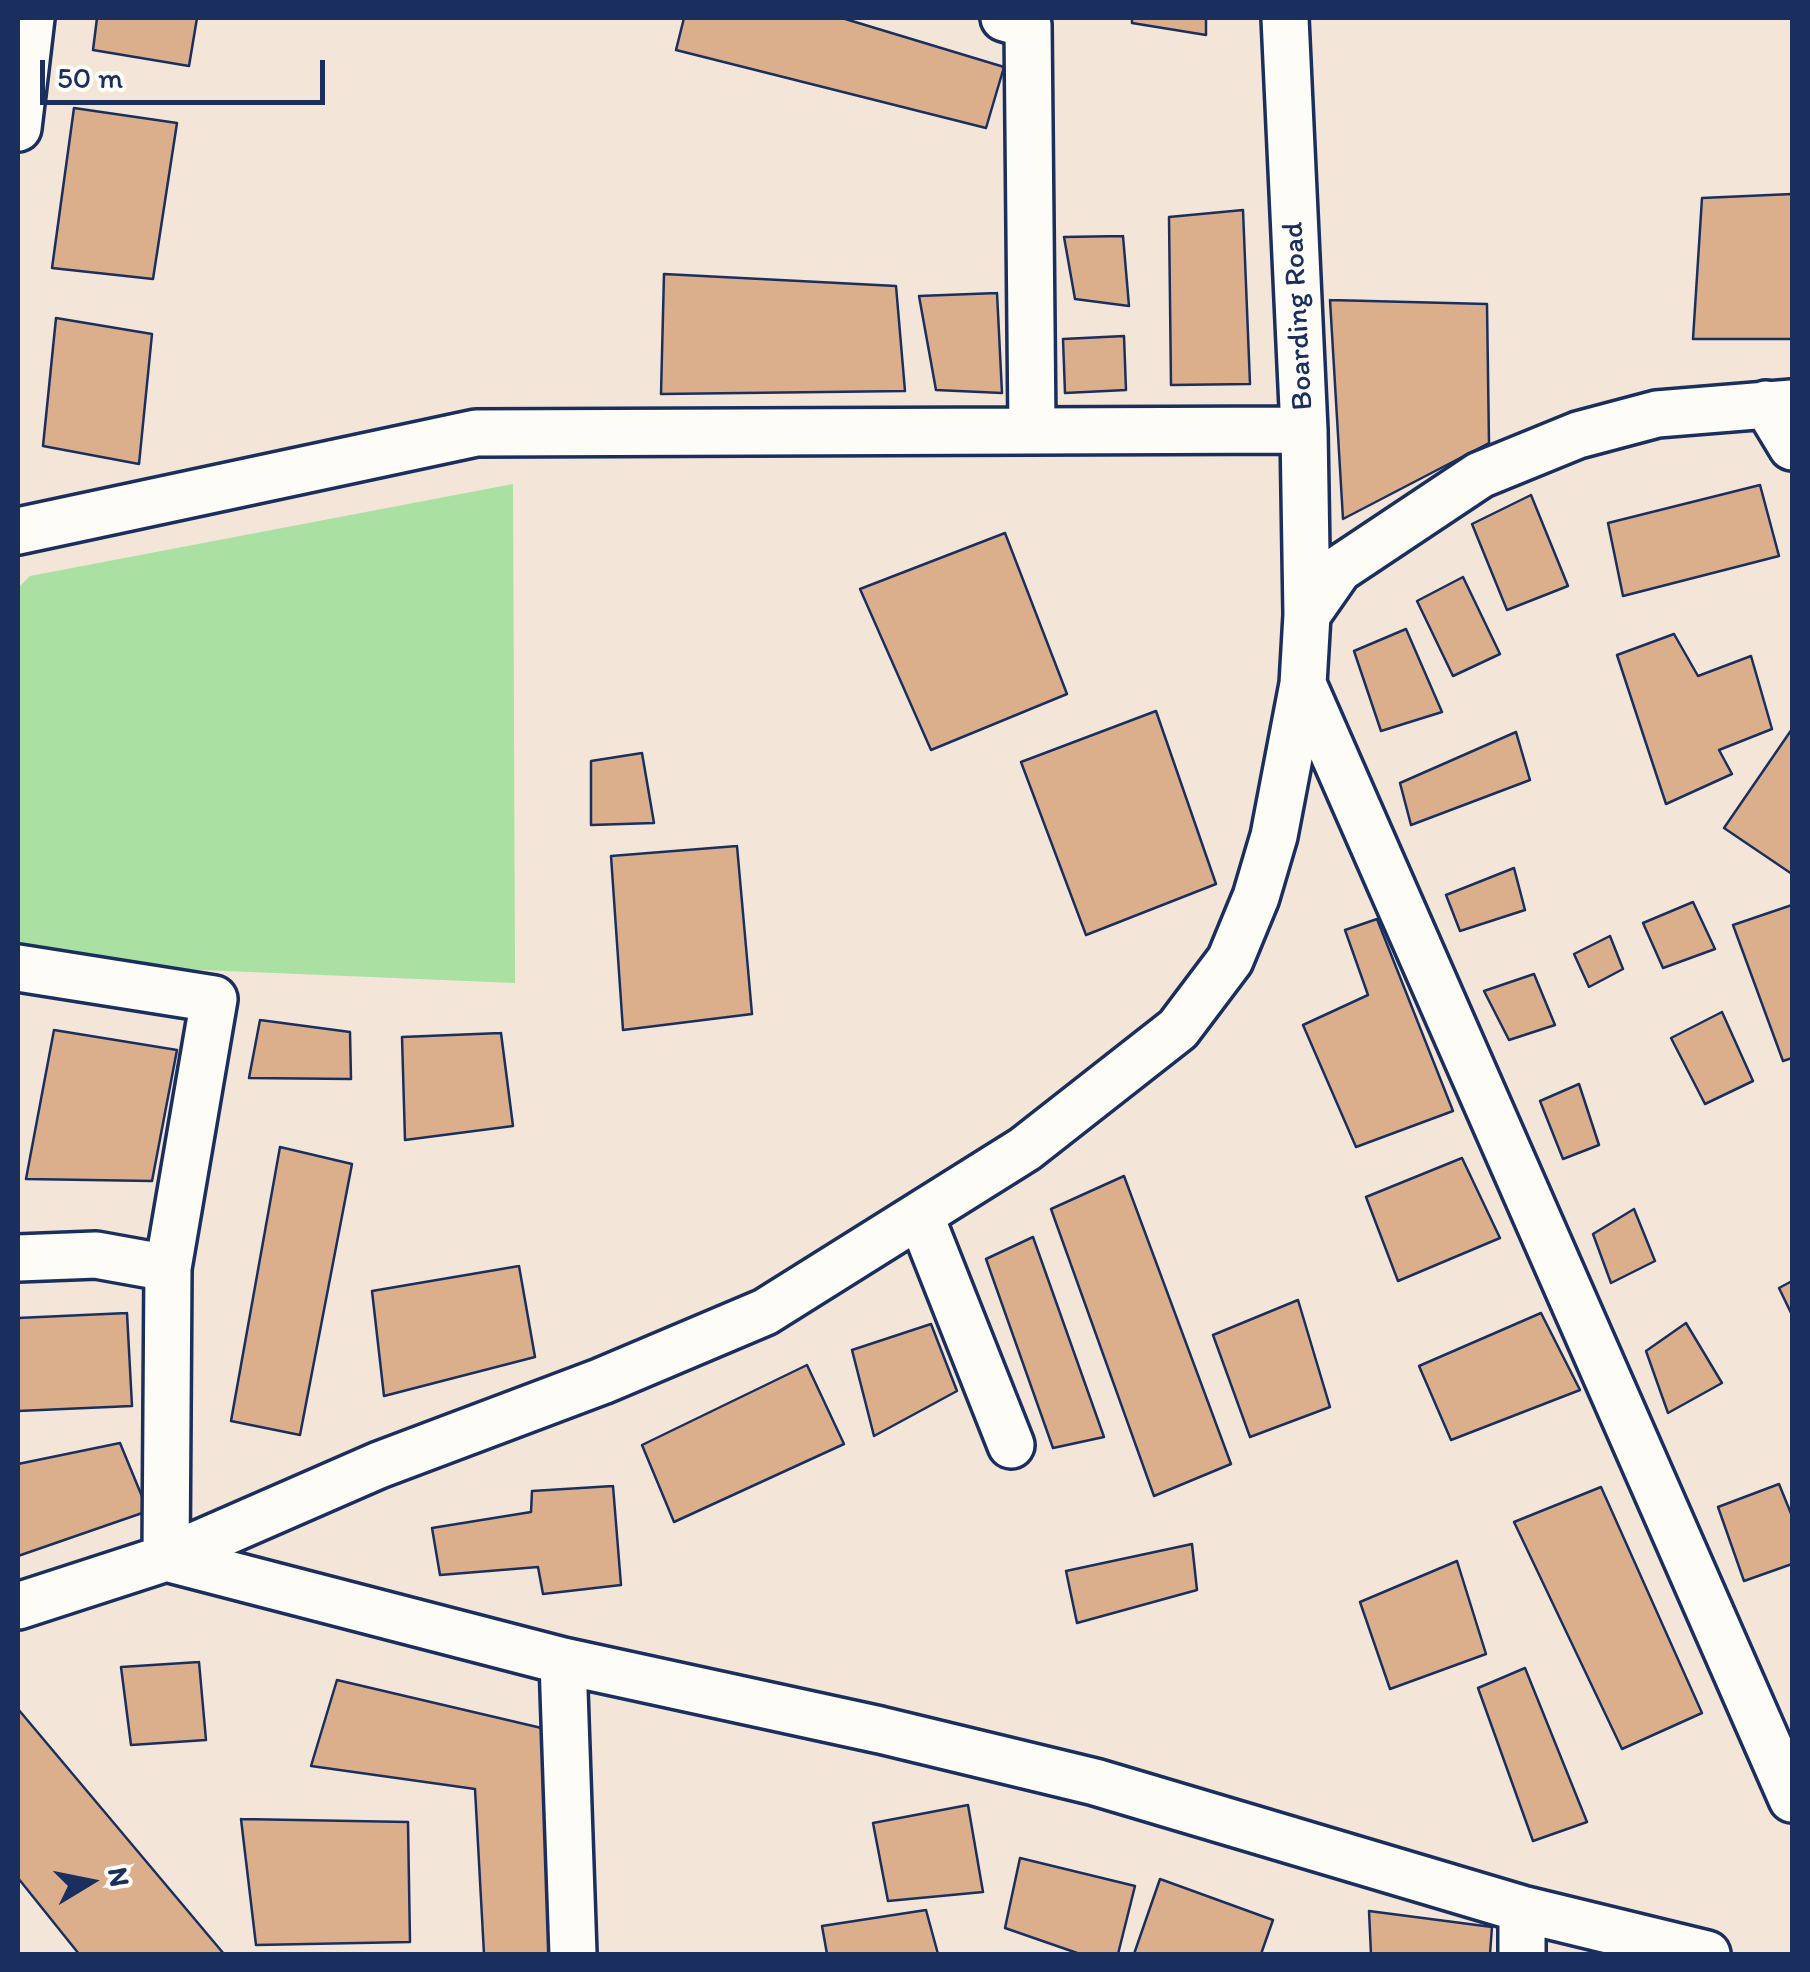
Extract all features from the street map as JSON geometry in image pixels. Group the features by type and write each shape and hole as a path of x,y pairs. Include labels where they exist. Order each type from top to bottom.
{"street":[{"path":"19,102 31,18"},
{"path":"1004,18 1028,25 1032,428"},
{"name":"Boarding Road","path":"18,1606 166,1558 379,1465 602,1381 765,1312 1025,1149 1178,1029 1230,960 1256,897 1274,836 1303,684 1304,430 1286,18"},
{"path":"1306,615 1339,569 1480,475 1578,436 1657,414 1779,403 1792,447"},
{"path":"18,530 476,433 1304,430"},
{"path":"1303,684 1790,1788"},
{"path":"18,968 214,1000 168,1268 166,1558 563,1661 880,1730 1095,1782 1522,1909 1707,1954"},
{"path":"920,1215 1011,1444"},
{"path":"18,1258 96,1254 168,1268"},
{"path":"563,1661 572,1954"},
{"path":"1522,1909 1522,1954"}],"green space":[{"path":"513,484 515,983 58,964 18,952 18,588 30,576"}],"building":[{"path":"97,18 197,18 189,66 93,50"},
{"path":"684,18 842,18 1004,67 986,128 676,50"},
{"path":"1132,18 1206,18 1206,35 1132,23"},
{"path":"74,108 177,123 153,279 52,268"},
{"path":"1792,194 1792,339 1693,339 1702,198"},
{"path":"1243,210 1250,384 1171,385 1169,217"},
{"path":"1123,236 1129,306 1075,299 1064,237"},
{"path":"664,274 896,286 905,391 661,394"},
{"path":"997,293 1002,393 936,390 919,296"},
{"path":"1330,300 1487,304 1489,443 1343,519"},
{"path":"56,318 152,334 139,464 43,446"},
{"path":"1124,336 1126,390 1065,393 1063,339"},
{"path":"1760,485 1779,556 1623,596 1608,523"},
{"path":"1531,495 1568,586 1507,610 1472,524"},
{"path":"1005,533 1067,694 931,750 860,589"},
{"path":"1463,577 1500,654 1453,676 1417,601"},
{"path":"1406,629 1442,712 1381,731 1354,651"},
{"path":"1674,634 1698,676 1751,656 1772,729 1719,750 1732,774 1666,804 1617,655"},
{"path":"1156,711 1216,884 1086,935 1021,762"},
{"path":"1792,729 1792,874 1724,828"},
{"path":"1516,732 1530,780 1411,825 1400,783"},
{"path":"642,753 654,823 591,825 591,761"},
{"path":"737,846 752,1014 623,1030 611,856"},
{"path":"1514,868 1525,910 1460,931 1446,895"},
{"path":"1693,902 1715,949 1663,968 1643,923"},
{"path":"1792,905 1792,1058 1783,1061 1733,925"},
{"path":"1377,919 1453,1111 1356,1147 1303,1025 1368,995 1345,930"},
{"path":"1610,936 1623,969 1589,987 1574,954"},
{"path":"1534,974 1555,1025 1509,1040 1484,991"},
{"path":"1722,1012 1753,1081 1705,1104 1671,1038"},
{"path":"260,1020 350,1032 351,1079 249,1078"},
{"path":"54,1030 177,1050 152,1181 26,1179"},
{"path":"501,1033 513,1126 405,1140 402,1037"},
{"path":"1579,1084 1599,1145 1563,1159 1540,1101"},
{"path":"280,1147 352,1164 300,1435 231,1421"},
{"path":"1462,1158 1500,1238 1398,1281 1366,1197"},
{"path":"1124,1176 1231,1464 1154,1496 1051,1209"},
{"path":"1634,1209 1655,1261 1611,1283 1593,1234"},
{"path":"1033,1237 1104,1437 1053,1448 986,1259"},
{"path":"519,1266 535,1357 384,1396 372,1291"},
{"path":"1792,1281 1792,1315 1779,1288"},
{"path":"1298,1300 1330,1407 1250,1437 1213,1335"},
{"path":"127,1313 132,1406 18,1411 18,1318"},
{"path":"1541,1313 1580,1390 1451,1440 1419,1366"},
{"path":"1686,1323 1722,1383 1668,1413 1646,1351"},
{"path":"931,1324 957,1391 874,1436 852,1350"},
{"path":"807,1365 844,1444 674,1522 642,1445"},
{"path":"120,1443 148,1511 18,1556 18,1464"},
{"path":"1779,1484 1792,1516 1792,1564 1744,1581 1718,1507"},
{"path":"613,1486 621,1585 543,1594 538,1567 440,1575 432,1528 531,1512 532,1491"},
{"path":"1601,1487 1702,1713 1622,1749 1514,1522"},
{"path":"1192,1544 1197,1590 1077,1623 1066,1571"},
{"path":"1457,1561 1486,1654 1390,1689 1360,1602"},
{"path":"199,1662 206,1740 131,1745 121,1667"},
{"path":"1525,1668 1587,1822 1533,1841 1478,1688"},
{"path":"337,1680 550,1730 558,1954 484,1954 475,1789 311,1766"},
{"path":"18,1709 224,1954 79,1954 18,1878"},
{"path":"968,1805 983,1892 888,1901 873,1823"},
{"path":"241,1819 408,1822 410,1942 256,1945"},
{"path":"1020,1858 1135,1886 1118,1954 1080,1954 1005,1928"},
{"path":"1160,1879 1273,1920 1261,1954 1134,1954"},
{"path":"926,1910 938,1954 827,1954 822,1926"},
{"path":"1369,1911 1492,1927 1490,1954 1371,1954"}]}
